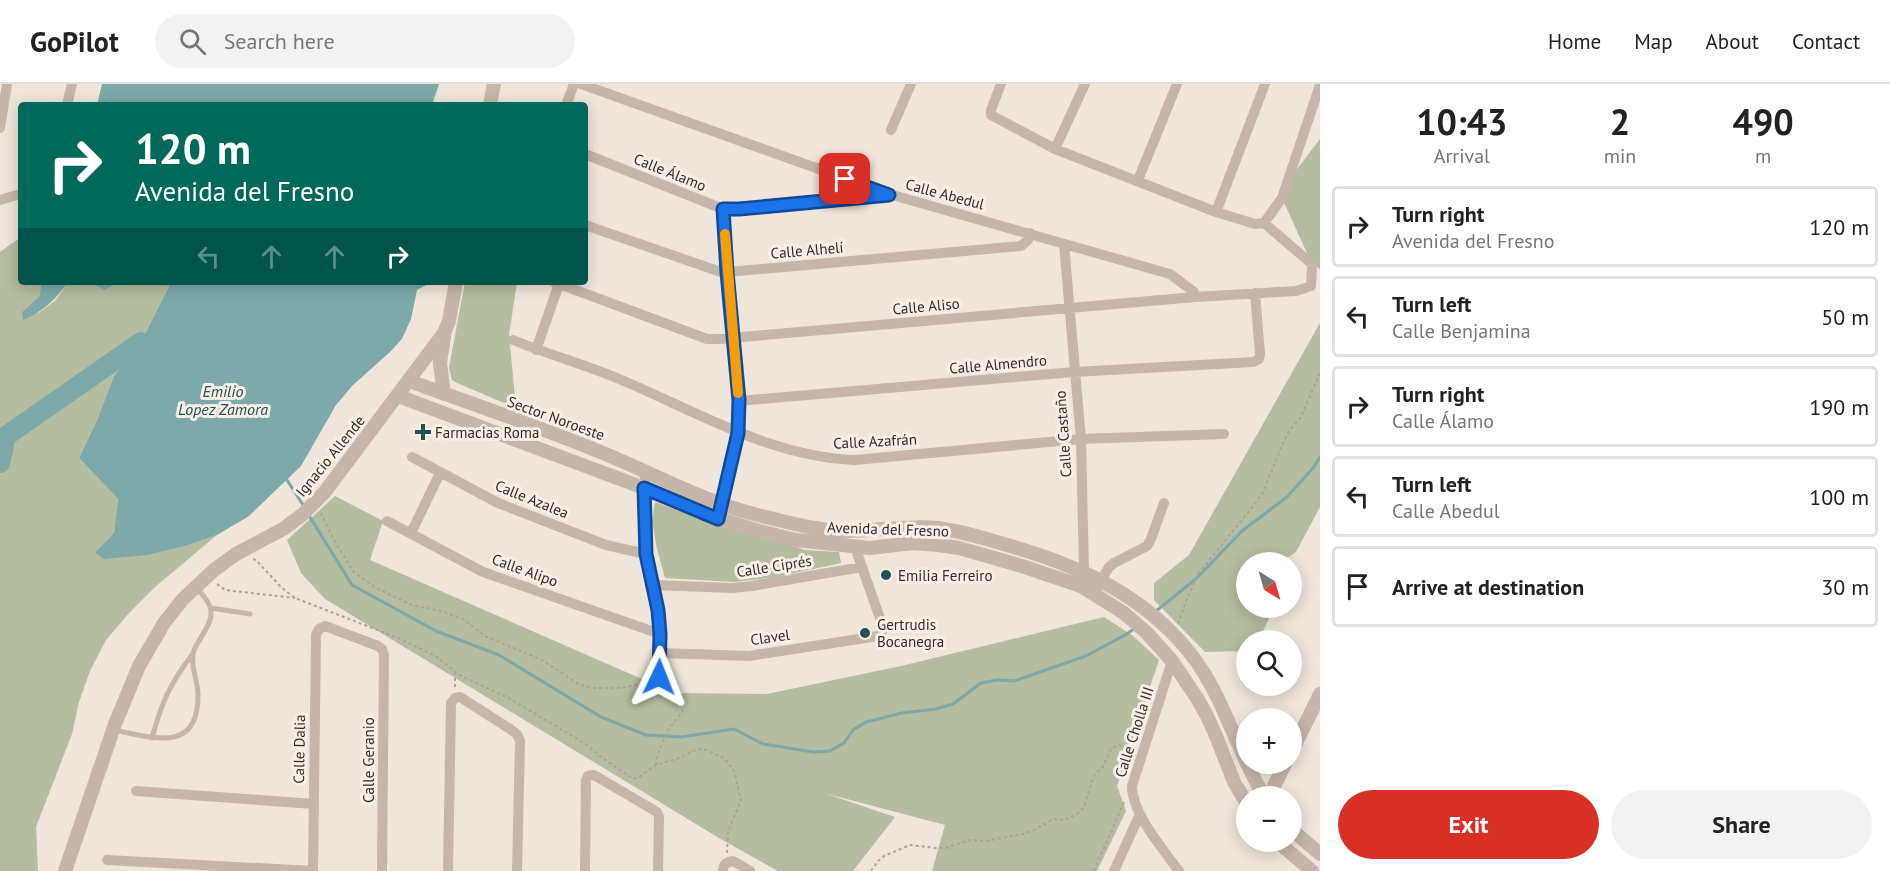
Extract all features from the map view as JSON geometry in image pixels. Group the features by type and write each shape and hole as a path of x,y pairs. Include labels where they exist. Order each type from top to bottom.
{"street":[{"path":"0,128 7,84"},
{"path":"68,102 72,84"},
{"path":"491,102 494,84"},
{"path":"567,102 574,84"},
{"name":"Calle Abedul","path":"581,84 889,195 1170,274 1194,292 1195,297"},
{"path":"891,130 910,84"},
{"path":"1001,84 991,115 1055,148 1216,212 1255,224 1264,223 1282,198 1320,85"},
{"path":"1055,148 1085,84"},
{"path":"1138,180 1177,84"},
{"path":"1216,212 1265,84"},
{"name":"Calle Álamo","path":"588,155 723,209 889,195"},
{"path":"0,200 18,195"},
{"path":"718,519 738,433 739,400 723,209"},
{"name":"Calle Aliso","path":"561,285 707,339 1195,297 1296,291 1311,286 1312,264 1264,223"},
{"name":"Calle Alhelí","path":"588,226 721,272 1021,246 1028,240 1030,233"},
{"name":"Calle Castaño","path":"1064,244 1081,440 1084,572 1080,586"},
{"name":"Ignacio Allende","path":"65,871 113,729 151,642 183,599 208,575 236,554 283,529 316,501 444,333 449,321 455,285"},
{"path":"536,350 555,285"},
{"name":"Calle Almendro","path":"739,400 1074,372 1253,362 1259,359 1260,354 1255,293"},
{"path":"444,333 440,363 444,394"},
{"name":"Calle Azafrán","path":"513,340 622,380 738,433 805,454 831,459 855,460 1081,440 1224,434"},
{"name":"Sector Noroeste","path":"409,381 600,452 722,504"},
{"name":"Avenida del Fresno","path":"398,396 644,488 718,519 796,540 855,547 870,548 913,543 938,544 1022,566 1080,586 1128,617 1172,661 1207,716 1236,787"},
{"name":"Calle Azalea","path":"412,457 498,503 606,545 646,554"},
{"path":"645,471 646,554 654,585 660,634 659,677"},
{"path":"411,533 440,473"},
{"path":"1095,594 1101,580 1114,563 1147,546 1164,503"},
{"name":"Avenida del Fresno","path":"722,504 755,515 830,530 908,527 973,535 1024,550 1101,580 1138,603 1171,631 1191,653 1217,693 1246,764 1258,786"},
{"name":"Calle Alipo","path":"387,520 483,572 660,634"},
{"path":"855,547 862,567"},
{"name":"Calle Ciprés","path":"654,585 732,588 862,567"},
{"name":"Clavel","path":"660,653 749,656 878,636 883,627 862,567"},
{"name":"Calle Geranio","path":"319,629 326,626 382,649 384,666 382,871"},
{"name":"Calle Dalia","path":"313,871 316,634 319,629"},
{"name":"Calle Cholla III","path":"1172,661 1132,792 1140,814 1179,871"},
{"path":"1302,731 1320,694"},
{"path":"448,871 452,703 455,698 460,697 517,734 520,741 517,871"},
{"path":"585,871 586,780 588,776 594,775 657,812 659,817 658,871"},
{"path":"136,791 314,804"},
{"path":"1114,871 1140,814"},
{"path":"1302,839 1320,854"},
{"path":"1290,852 1312,871"},
{"path":"108,860 313,871"},
{"path":"725,867 733,861 750,871"}],"lane":[{"path":"152,738 160,707 175,678 192,655 210,619 211,608 196,586"},
{"path":"211,608 250,614"},
{"path":"113,729 152,738 175,739 189,729 195,716 199,694 192,655"}],"path":[{"path":"1171,631 1179,623 1198,574 1263,492 1289,431 1301,417 1320,373"},
{"path":"316,501 335,542 353,571 374,587 412,605 441,611 463,619 485,636 543,660 580,685 594,688 621,688 639,684 652,686 656,684 659,677"},
{"path":"236,554 256,560 281,587 295,598"},
{"path":"208,575 225,590 295,598 398,638 434,655 455,672 509,698 584,743 633,779 656,765 682,757 697,749 706,750 728,763 734,771 740,791 741,800 728,832 725,867"},
{"path":"455,672 455,698"},
{"path":"656,765 668,730 684,711 680,703 662,685 659,677"},
{"path":"871,871 885,856 910,845 946,848 969,840 986,841 1023,834 1054,819 1063,820 1071,817 1084,807 1093,777 1104,765 1111,749 1118,745 1143,752"},
{"path":"1094,871 1127,793 1132,792"}],"green space":[{"path":"1320,139 1320,269 1312,264 1282,198 1291,177"},
{"path":"18,239 18,285 42,285 41,296 22,312 38,313 55,301 66,285 94,285 105,290 115,285 170,285 141,342 114,376 79,458 118,499 114,533 189,545 217,535 155,587 106,640 90,671 79,702 72,734 36,827 38,871 0,871 0,252"},
{"path":"464,285 517,285 509,335 516,408 457,383 452,380 449,368"},
{"path":"1320,323 1320,507 1296,552 1236,552 1236,618 1269,618 1264,630 1236,630 1236,651 1205,652 1154,600 1154,583 1189,555"},
{"path":"335,496 383,521 370,560 674,693 767,694 901,666 1104,617 1132,635 1159,660 1117,786 1126,811 1097,871 932,871 945,825 824,793 895,817 853,871 778,871 719,838 325,599 301,573 287,540"},
{"path":"655,502 726,528 805,550 839,552 841,563 776,577 734,582 665,578 652,521"}],"water":[{"path":"102,84 439,84 433,102 98,102"},
{"path":"66,285 47,305 23,320 22,312 40,296 41,286"},
{"path":"94,285 115,285 105,290"},
{"name":"Emilio Lopez Zamora","path":"170,285 426,285 417,290 411,319 402,339 353,385 336,405 301,466 249,516 217,535 189,545 147,555 104,559 95,553 114,533 118,499 79,458 114,376 141,342"}],"waterway":[{"path":"0,463 6,436 141,342"},
{"path":"1156,611 1197,578 1242,531 1287,497 1320,457"},
{"path":"287,480 305,508"},
{"path":"308,514 352,585 436,631 499,655 601,717 646,735 681,737 734,729 763,744 813,752 830,751 844,743 853,730 866,722 953,704 981,683 997,680 1014,681 1086,656 1135,628"}],"slow traffic":[{"path":"725,234 738,393"}],"place":[{"name":"Farmacias Roma","path":"423,432"},
{"name":"Emilia Ferreiro","path":"886,575"},
{"name":"Gertrudis Bocanegra","path":"865,633"}],"route":[{"path":"659,677 660,634 654,585 646,554 644,488 718,519 738,433 739,400 723,209 889,195 845,179"}]}
